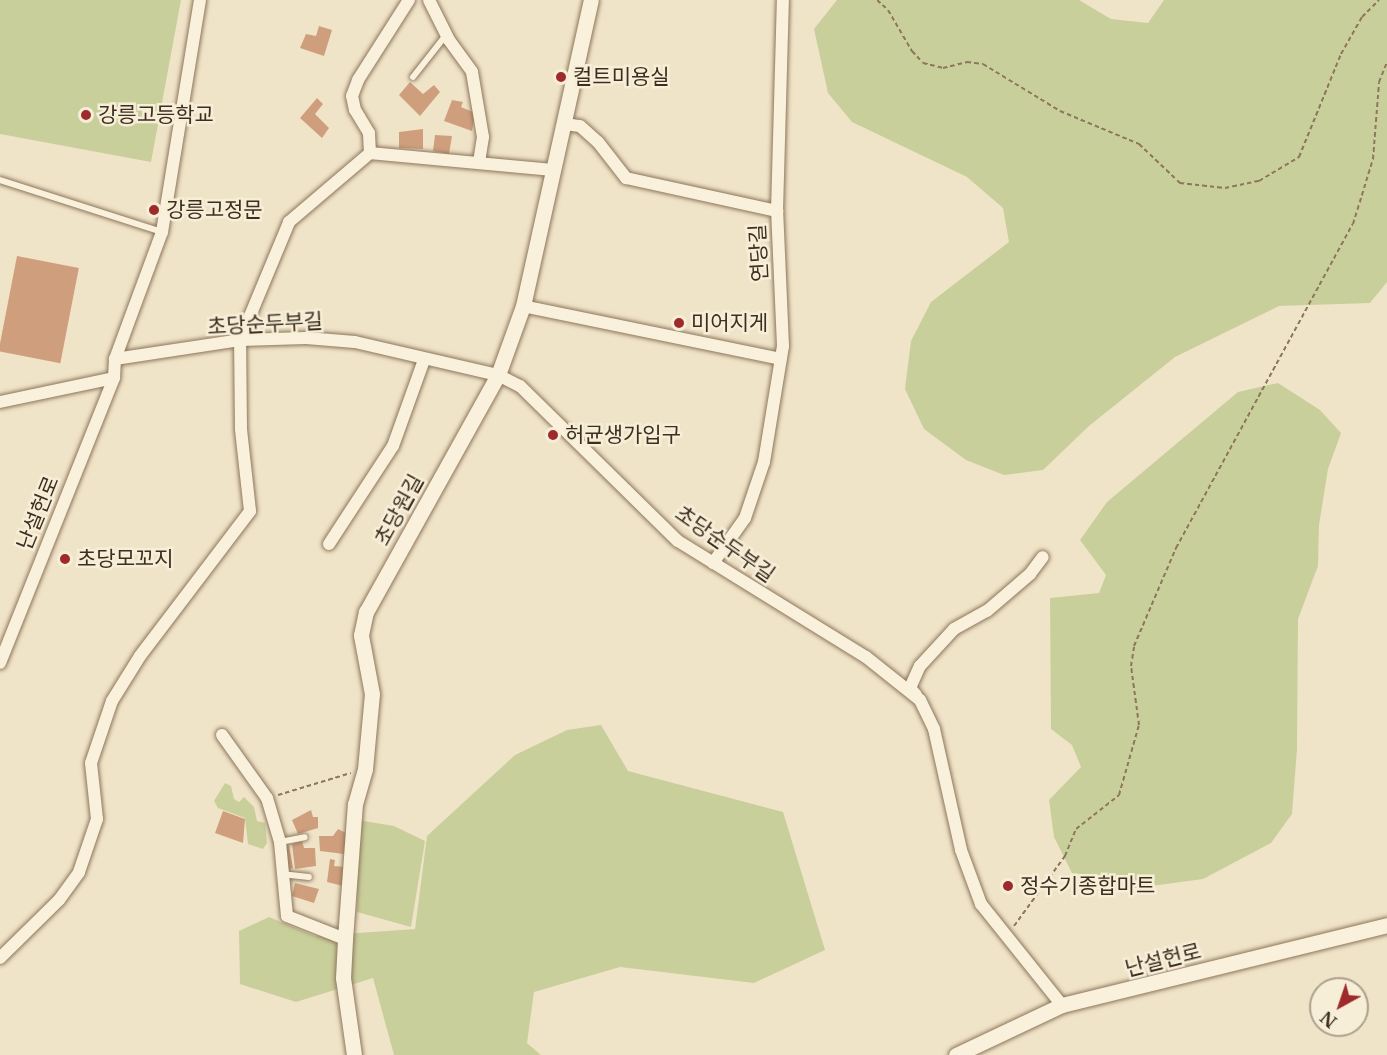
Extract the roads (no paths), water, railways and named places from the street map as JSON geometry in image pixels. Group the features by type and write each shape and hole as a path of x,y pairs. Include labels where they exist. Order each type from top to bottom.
{"street":[{"path":"0,402 114,378 115,359 162,232 200,0"},
{"path":"370,153 369,133 355,110 352,96 358,80 409,0"},
{"path":"429,0 446,35 472,72 483,137 479,163"},
{"name":"초당원길","path":"354,1055 343,978 355,804 364,769 372,694 361,635 366,612 498,375 523,306 591,0"},
{"name":"연당길","path":"713,562 745,518 764,462 781,359 777,211 783,0"},
{"path":"565,124 580,126 598,142 626,178 777,211"},
{"path":"0,958 59,900 79,872 97,819 91,762 112,700 140,656 250,511 241,429 240,340 289,222 370,153 552,170"},
{"path":"523,306 781,359"},
{"name":"초당순두부길","path":"115,359 240,340 306,338 355,342 424,360 498,375 520,386 678,541 866,657 920,700 934,729 969,877 981,904 1062,1005"},
{"path":"329,544 393,446 424,360"},
{"name":"난설헌로","path":"0,663 114,378"},
{"path":"920,700 910,688 920,666 954,629 987,612 1030,574 1043,557"},
{"path":"222,735 267,798 280,842 280,874 287,916 345,939"},
{"name":"난설헌로","path":"956,1055 1062,1005 1387,925"}],"lane":[{"path":"413,77 446,35"},
{"path":"0,180 162,232"},
{"path":"280,842 305,837"},
{"path":"280,874 309,877"}],"place":[{"name":"컬트미용실","path":"561,77"},
{"name":"강릉고등학교","path":"86,115"},
{"name":"강릉고정문","path":"154,210"},
{"name":"미어지게","path":"679,323"},
{"name":"허균생가입구","path":"553,435"},
{"name":"초당모꼬지","path":"65,559"},
{"name":"정수기종합마트","path":"1008,886"}]}
